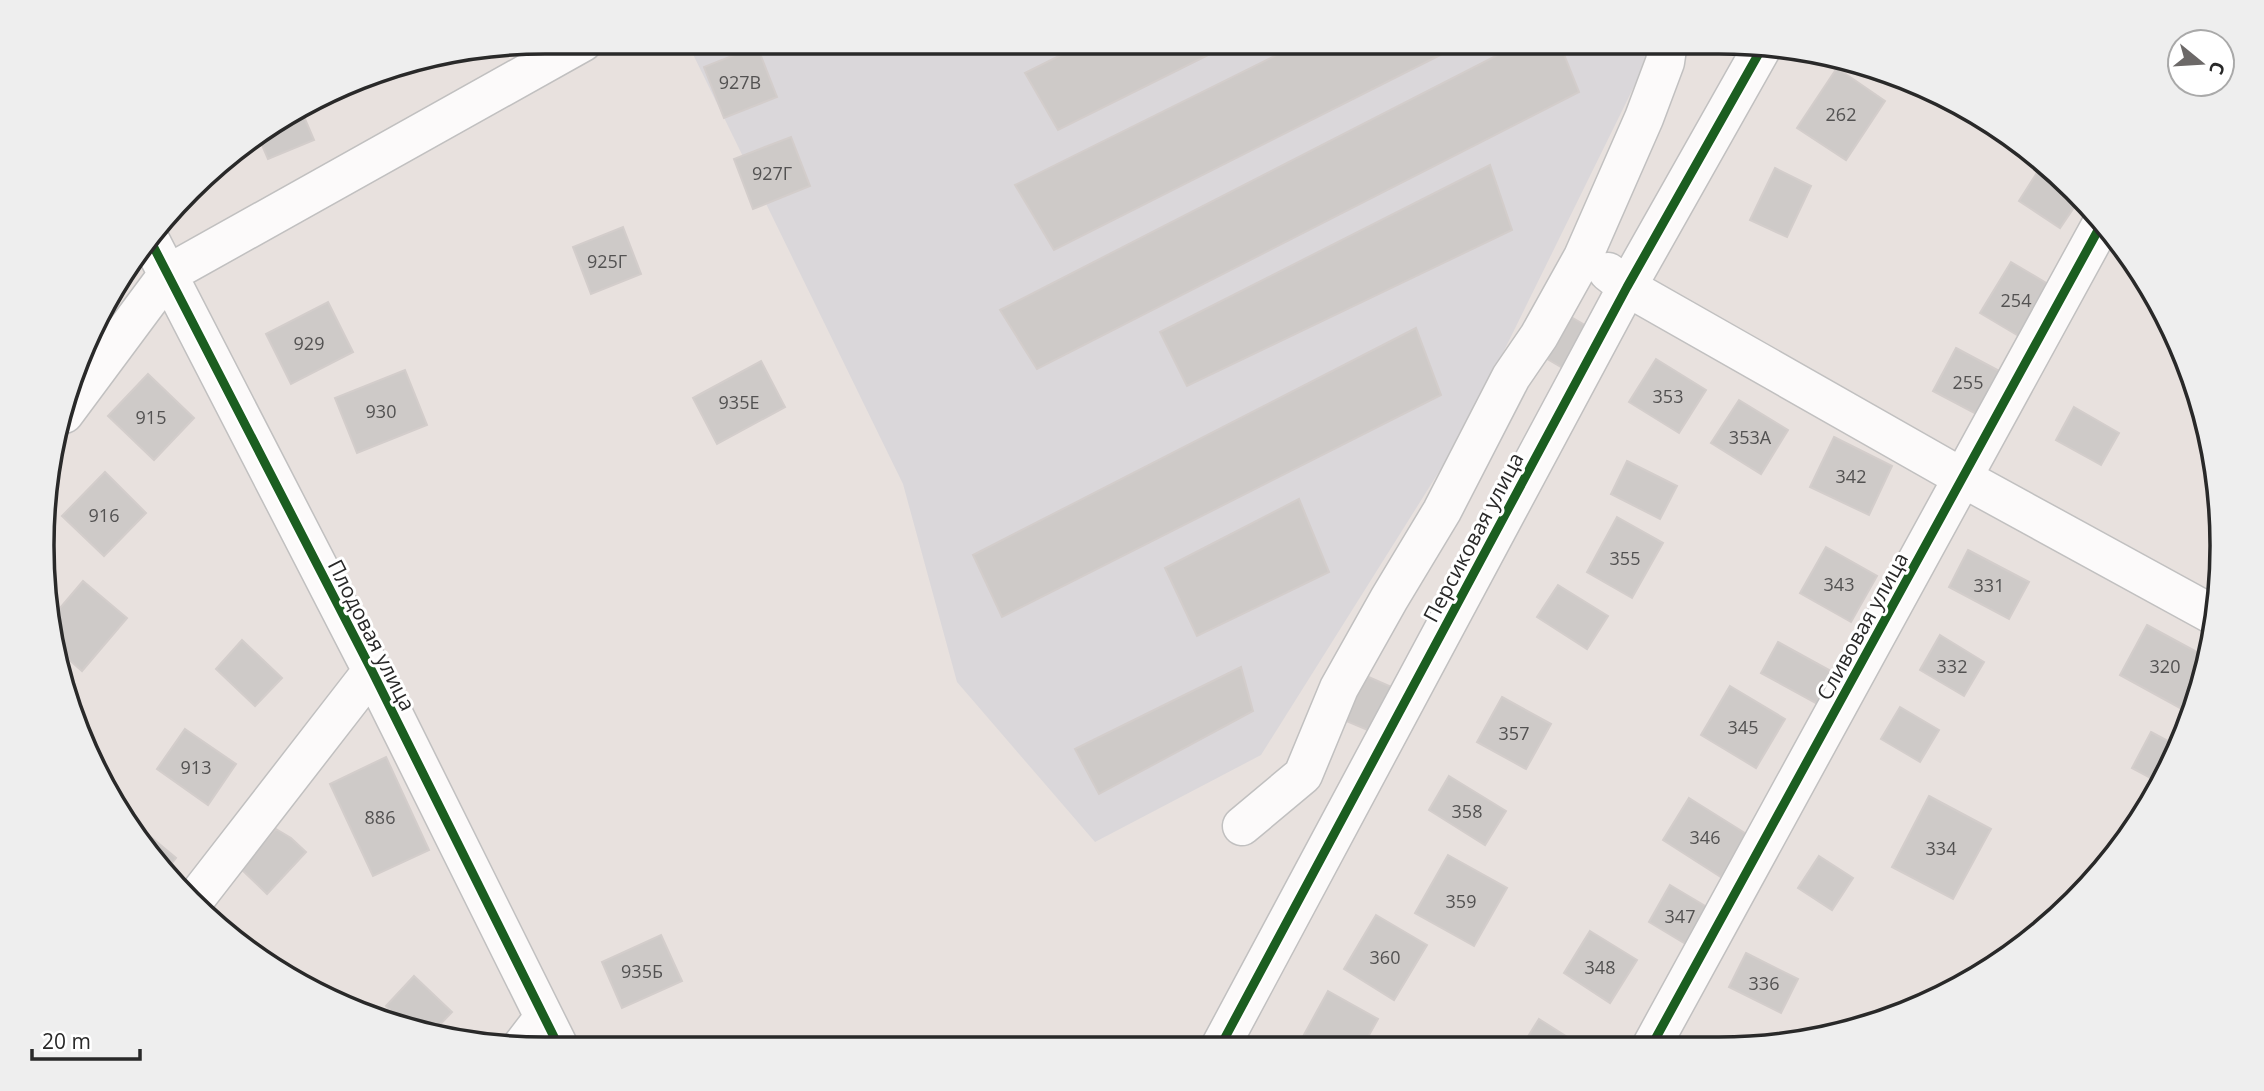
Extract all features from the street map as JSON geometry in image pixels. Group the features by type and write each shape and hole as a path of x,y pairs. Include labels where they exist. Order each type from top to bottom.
{"street":[{"path":"78,395 168,274 562,54"},
{"path":"1242,826 1303,775 1339,688 1442,511 1511,377 1539,336 1583,257 1644,118 1666,54"},
{"name":"Персиковая улица","path":"1225,1037 1627,287 1758,56"},
{"name":"Сливовая улица","path":"1656,1037 2097,233"},
{"name":"Плодовая улица","path":"154,249 372,671 552,1033"},
{"path":"1583,257 1597,264 1627,287 1963,478 2206,611"},
{"path":"199,894 372,671"}],"shaded area":[{"path":"693,54 1647,54 1648,58 1464,432 1261,755 1095,842 957,682 903,484"}],"building":[{"path":"737,54 760,54 777,97 724,118 704,67"},
{"path":"1063,54 1210,54 1058,130 1025,73"},
{"path":"1279,54 1442,54 1054,250 1015,185"},
{"path":"1500,54 1564,54 1579,92 1037,369 1000,310"},
{"path":"1836,69 1885,101 1846,160 1797,128"},
{"path":"304,118 314,140 268,159 262,145"},
{"path":"791,137 810,186 753,209 734,159"},
{"path":"1490,165 1512,230 1187,386 1160,332"},
{"path":"1775,168 1811,186 1787,237 1750,220"},
{"path":"2037,172 2074,207 2060,228 2019,201"},
{"path":"623,227 641,274 591,294 573,247"},
{"path":"2011,262 2053,287 2022,338 1980,313"},
{"path":"328,302 353,352 291,384 266,334"},
{"path":"1554,307 1590,328 1566,370 1530,349"},
{"path":"1416,328 1441,395 1002,617 973,555"},
{"path":"1956,348 2003,373 1980,416 1933,391"},
{"path":"1656,359 1706,390 1679,433 1629,402"},
{"path":"761,361 785,407 717,444 693,398"},
{"path":"405,370 427,425 357,453 335,398"},
{"path":"148,374 194,418 154,460 108,416"},
{"path":"1739,400 1788,430 1761,474 1711,443"},
{"path":"2074,407 2119,433 2101,465 2056,440"},
{"path":"1834,437 1892,466 1869,515 1810,487"},
{"path":"1627,461 1677,486 1660,519 1611,494"},
{"path":"105,472 146,513 104,556 62,516"},
{"path":"1299,499 1329,572 1197,636 1165,568"},
{"path":"1617,517 1663,543 1632,598 1587,572"},
{"path":"1826,547 1877,576 1851,622 1800,593"},
{"path":"1968,550 2029,582 2009,619 1949,587"},
{"path":"83,581 127,618 82,671 68,659 58,610"},
{"path":"1558,585 1608,616 1587,649 1537,617"},
{"path":"2147,625 2198,652 2182,709 2120,675"},
{"path":"1940,635 1984,662 1964,696 1920,670"},
{"path":"242,640 282,678 255,706 216,669"},
{"path":"1778,642 1838,675 1821,706 1761,673"},
{"path":"1241,667 1253,711 1099,794 1075,749"},
{"path":"1364,675 1396,689 1377,734 1344,720"},
{"path":"1730,686 1785,719 1756,768 1701,735"},
{"path":"1502,697 1551,724 1526,769 1477,742"},
{"path":"1900,707 1939,730 1920,762 1881,739"},
{"path":"185,729 236,764 208,805 157,769"},
{"path":"2151,732 2168,741 2151,778 2132,768"},
{"path":"386,757 429,850 373,876 330,784"},
{"path":"1449,776 1506,811 1485,845 1429,810"},
{"path":"1929,796 1991,829 1953,899 1892,867"},
{"path":"1689,798 1748,835 1721,877 1663,840"},
{"path":"276,829 306,852 267,894 240,868"},
{"path":"150,836 176,858 172,864"},
{"path":"1448,855 1507,888 1474,946 1415,913"},
{"path":"1819,856 1853,878 1832,910 1798,888"},
{"path":"1670,885 1712,910 1691,947 1649,922"},
{"path":"1376,915 1427,945 1394,1000 1344,969"},
{"path":"1590,931 1637,960 1610,1003 1564,973"},
{"path":"661,935 682,981 622,1008 602,962"},
{"path":"1746,953 1798,979 1781,1013 1729,987"},
{"path":"414,976 452,1012 440,1025 393,1012 386,1006"},
{"path":"1328,991 1378,1019 1368,1037 1303,1037"},
{"path":"1539,1019 1567,1037 1528,1037"}],"cycle path":[{"path":"1225,1037 1627,287 1758,56"},
{"path":"1656,1037 2097,233"},
{"path":"154,248 372,671 554,1037"}]}
